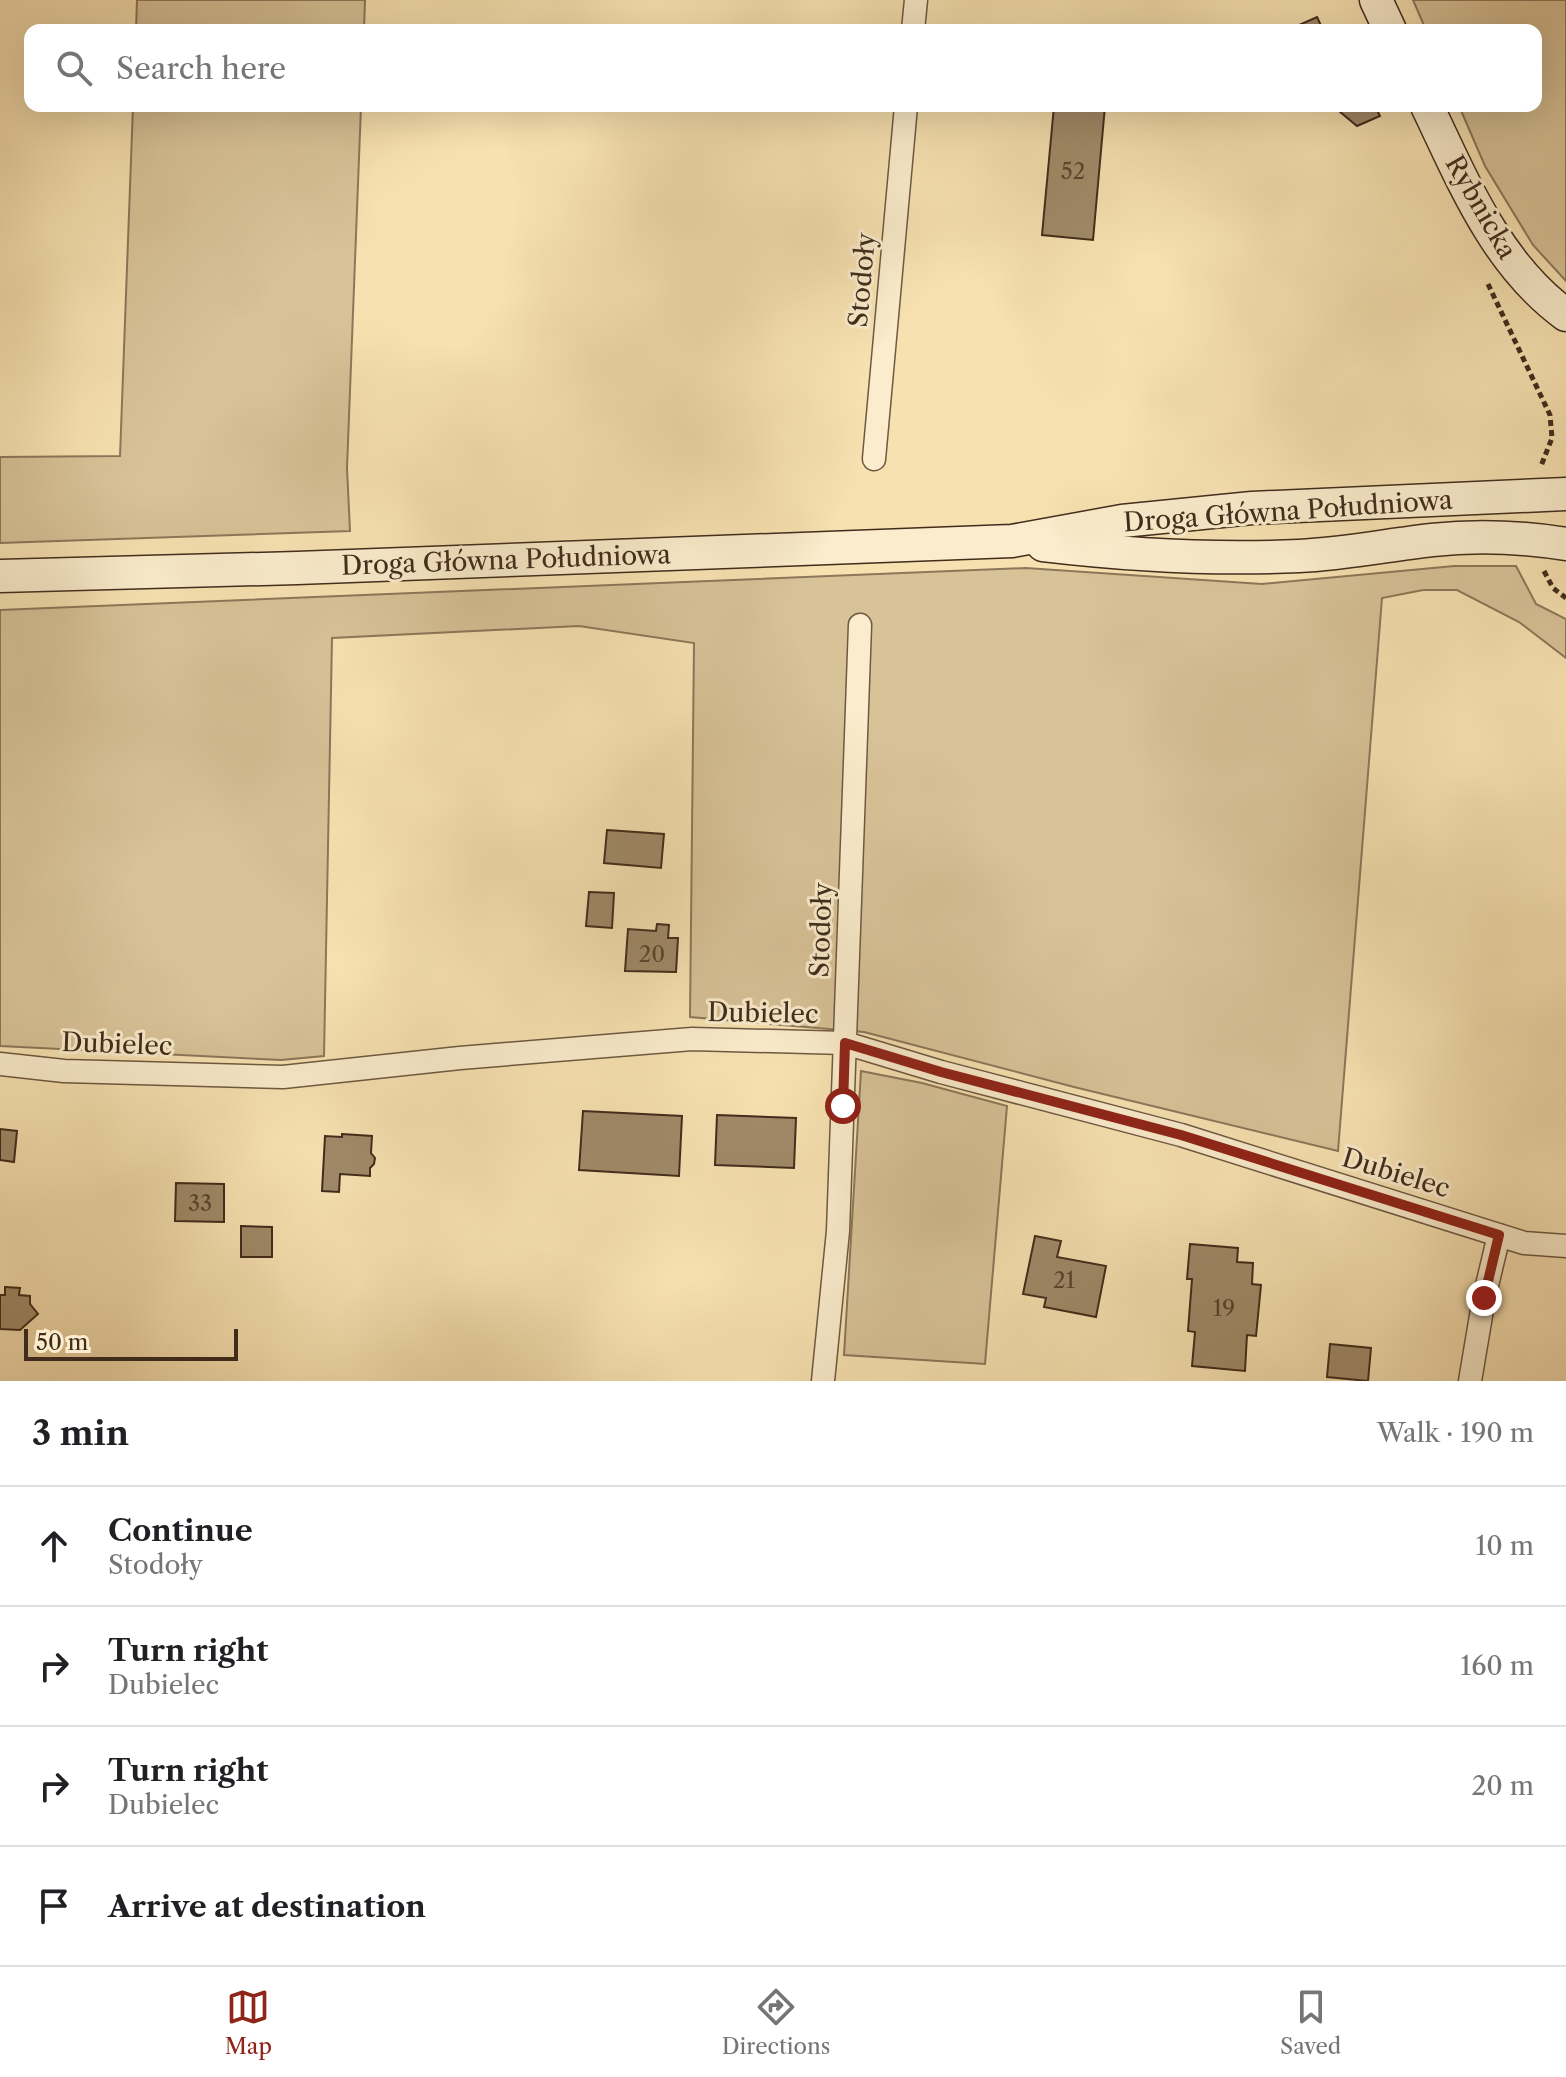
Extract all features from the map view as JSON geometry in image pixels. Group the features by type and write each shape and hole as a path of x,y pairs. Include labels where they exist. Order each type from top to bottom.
{"main road":[{"path":"1376,0 1387,24"},
{"name":"Rybnicka","path":"1430,112 1493,235 1508,258 1556,308 1566,338"},
{"name":"Droga Główna Południowa","path":"0,576 1012,541 1122,521 1252,508 1553,495"},
{"name":"Droga Główna Południowa","path":"1012,541 1123,554 1249,557 1343,553 1456,538 1554,542"}],"street":[{"path":"914,24 916,0"},
{"name":"Stodoły","path":"874,459 905,112"},
{"name":"Stodoły","path":"823,1381 838,1231 860,625"},
{"name":"Dubielec","path":"0,1064 64,1071 283,1077 460,1058 692,1039 845,1043 941,1072 1181,1135 1524,1243 1566,1246"},
{"path":"1470,1381 1484,1298 1499,1235"}],"path":[{"path":"1487,281 1548,407 1552,438 1540,470 1553,495"},
{"path":"1554,542 1542,563 1553,588 1566,598"}],"shaded area":[{"path":"137,0 365,0 364,24 136,24"},
{"path":"1413,0 1566,0 1566,281 1533,245 1485,166 1462,112 1542,112 1542,24 1423,24"},
{"path":"133,112 361,112 347,468 350,531 0,543 0,457 120,456"},
{"path":"1454,566 1516,566 1536,604 1566,619 1566,658 1519,622 1457,590 1423,590 1382,598 1338,1151 864,1032 690,1017 694,643 579,626 332,638 324,1056 281,1060 0,1046 0,610 1026,568 1262,584"},
{"path":"861,1071 922,1083 1007,1106 985,1364 844,1355"}],"building":[{"path":"1317,17 1320,24 1301,24"},
{"path":"1053,112 1104,112 1093,240 1042,235"},
{"path":"1340,112 1378,112 1380,116 1357,126"},
{"path":"607,830 664,834 661,868 604,863"},
{"path":"589,892 614,893 612,928 586,926"},
{"path":"657,924 669,925 668,938 678,938 676,972 625,971 628,929 656,931"},
{"path":"583,1111 682,1116 679,1176 579,1170"},
{"path":"717,1115 796,1118 794,1168 715,1165"},
{"path":"0,1129 17,1131 14,1162 0,1160"},
{"path":"342,1134 372,1136 371,1153 375,1158 370,1176 340,1174 339,1192 322,1191 325,1136 342,1137"},
{"path":"176,1183 224,1184 224,1222 175,1221"},
{"path":"241,1226 272,1227 272,1257 241,1257"},
{"path":"1035,1236 1061,1241 1057,1257 1106,1266 1096,1317 1044,1307 1046,1298 1023,1294"},
{"path":"1190,1244 1238,1248 1237,1262 1253,1263 1252,1284 1261,1285 1256,1336 1247,1335 1245,1371 1192,1366 1195,1332 1188,1331 1192,1279 1187,1279"},
{"path":"5,1287 20,1288 19,1295 30,1296 30,1304 38,1314 20,1330 0,1329 0,1295 5,1295"},
{"path":"1330,1344 1371,1348 1368,1381 1327,1377"}],"route":[{"path":"843,1106 845,1043 941,1072 1181,1135 1499,1235 1484,1298"}]}
